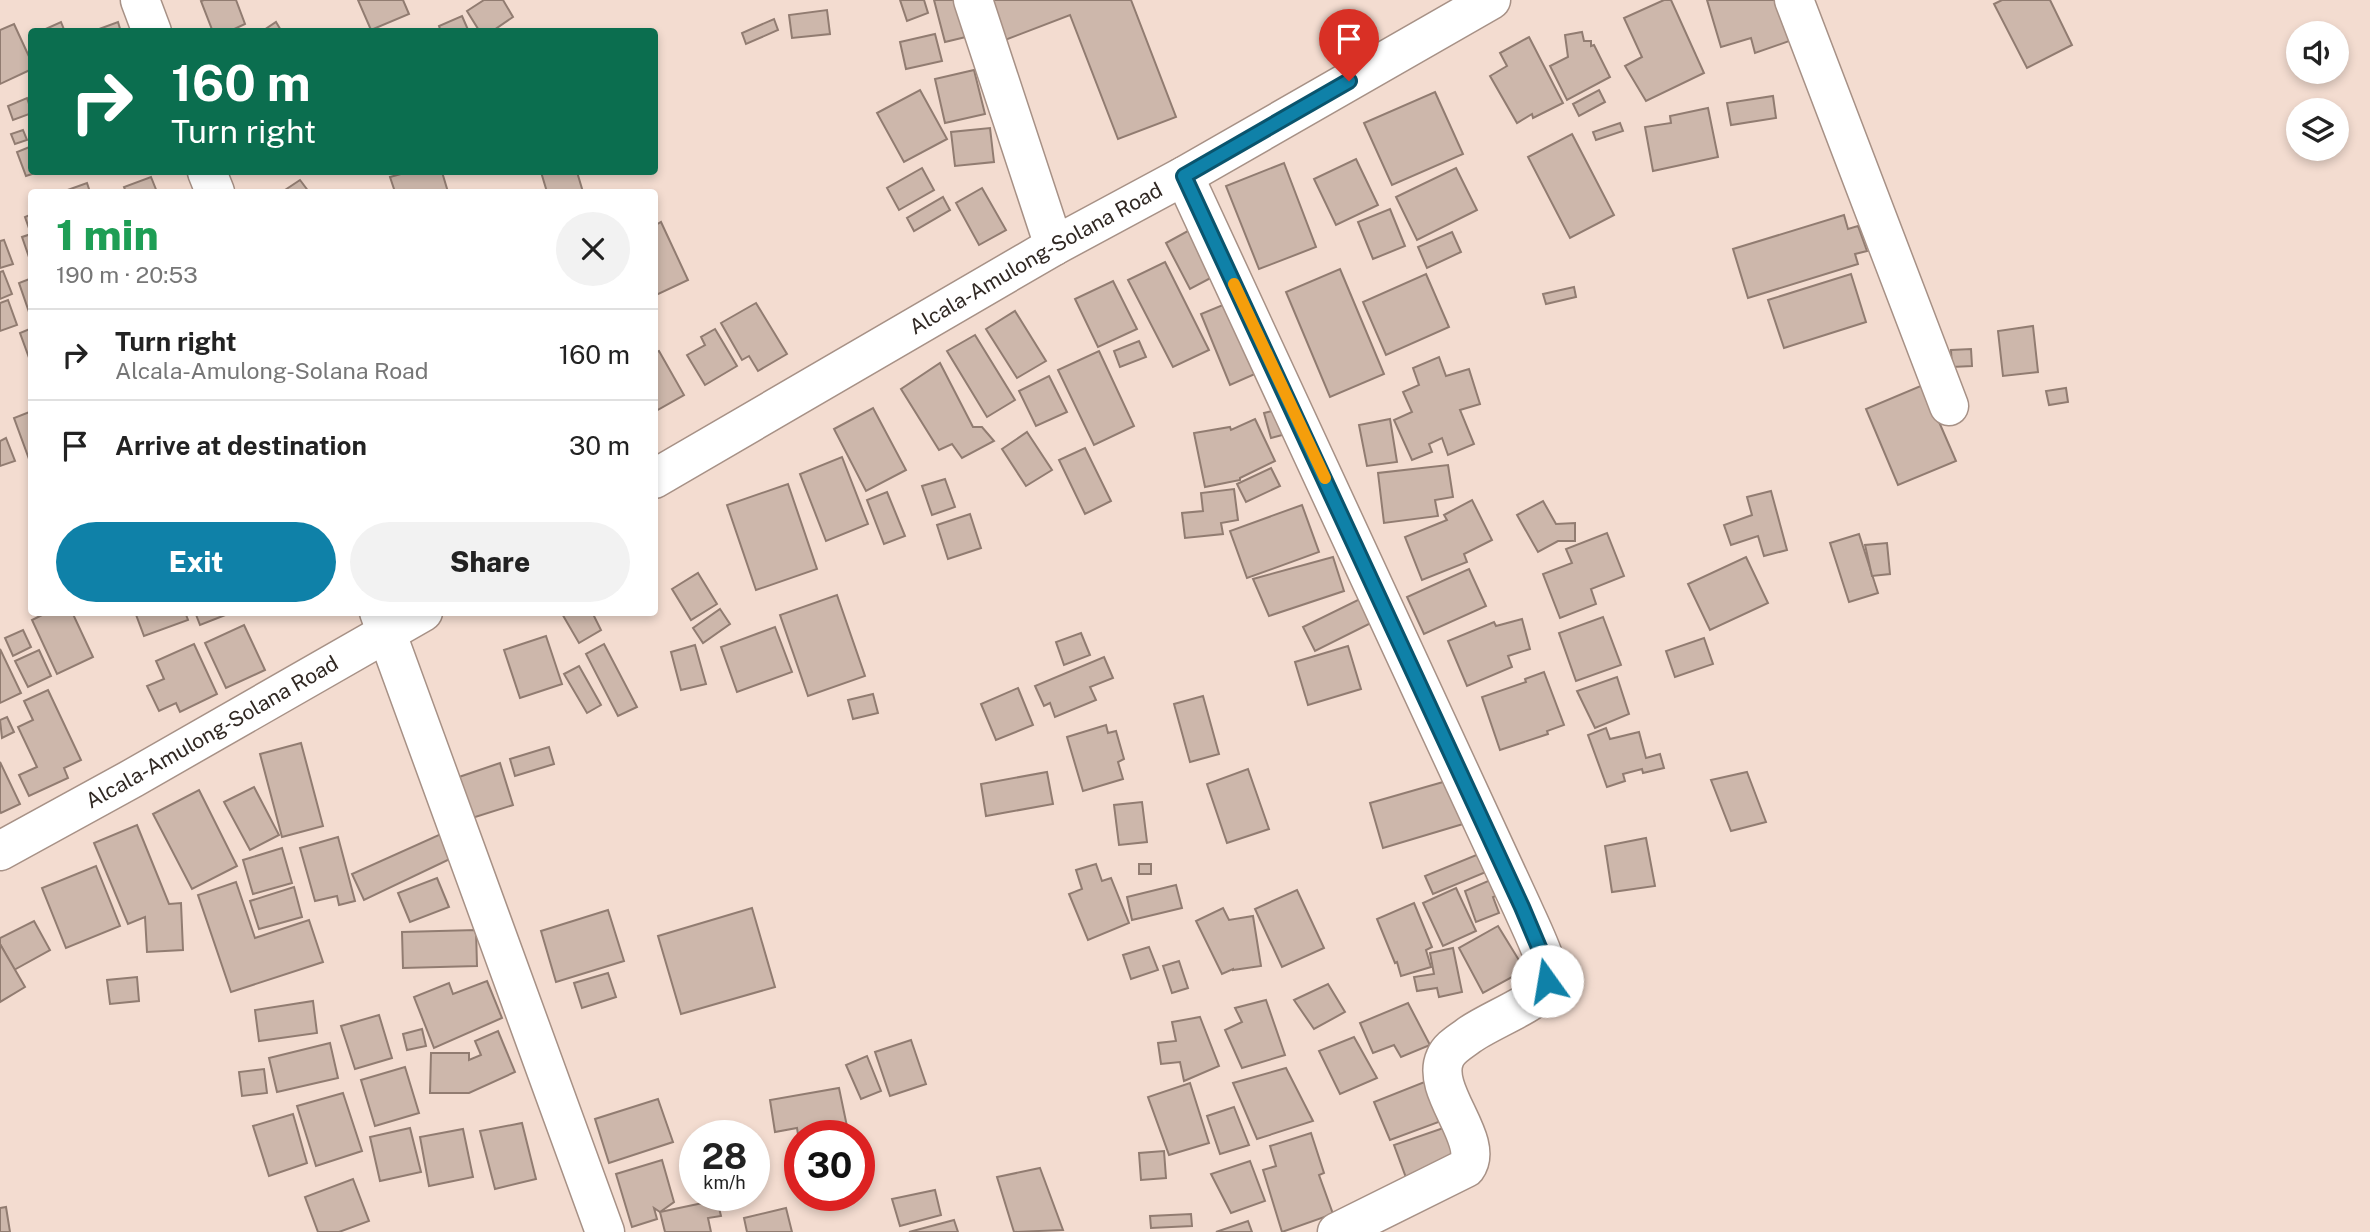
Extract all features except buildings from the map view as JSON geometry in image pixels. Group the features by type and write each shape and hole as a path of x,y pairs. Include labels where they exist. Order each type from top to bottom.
{"street":[{"path":"140,0 150,28"},
{"path":"973,0 1054,246"},
{"name":"Alcala-Amulong-Solana Road","path":"658,478 1054,246 1184,176 1491,0"},
{"path":"1794,0 1949,406"},
{"path":"1184,176 1511,882 1546,964 1547,981 1541,993 1480,1026 1452,1048 1444,1059 1445,1085 1469,1144 1471,1157 1466,1168 1337,1232"},
{"name":"Alcala-Amulong-Solana Road","path":"0,851 383,623 408,616"},
{"path":"383,623 605,1232"}],"slow traffic":[{"path":"1234,284 1325,478"}],"route":[{"path":"1349,81 1184,176 1522,907 1546,964 1547,981"}]}
